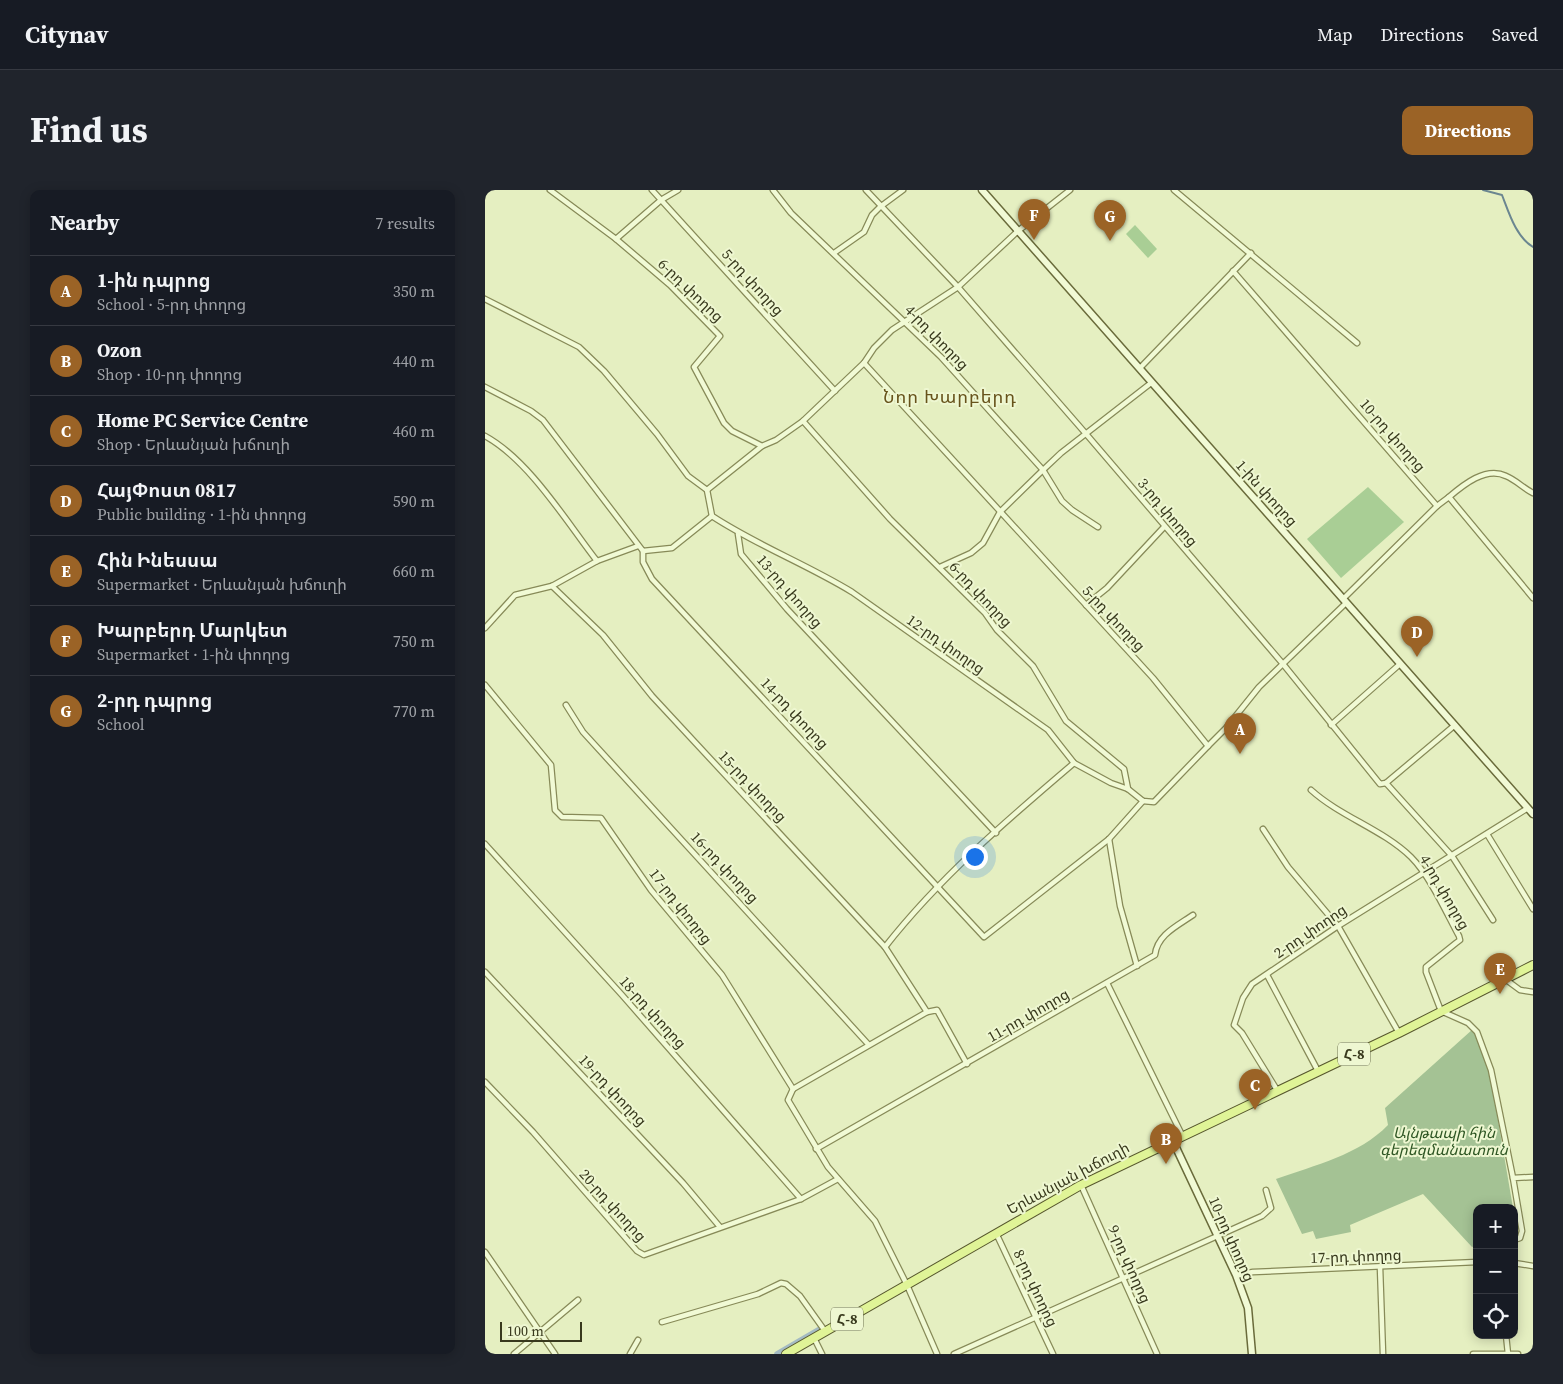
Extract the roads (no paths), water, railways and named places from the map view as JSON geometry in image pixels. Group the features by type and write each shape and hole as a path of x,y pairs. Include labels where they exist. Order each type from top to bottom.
{"main road":[{"name":"1-ին փողոց","path":"982,190 1531,811"},
{"name":"Երևանյան խճուղի","path":"787,1354 996,1232 1081,1185 1172,1139 1399,1033 1533,965"},
{"name":"10-րդ փողոց","path":"1172,1139 1235,1275 1247,1308 1251,1354"}],"street":[{"name":"6-րդ փողոց","path":"550,190 616,239 670,285 720,336 694,367 725,423 732,431 762,446"},
{"name":"5-րդ փողոց","path":"652,190 835,391"},
{"path":"616,239 661,200 677,190"},
{"name":"4-րդ փողոց","path":"773,190 791,213 941,357 1043,470 1062,501 1098,527"},
{"name":"3-րդ փողոց","path":"866,190 880,207 958,287 1283,664 1380,784 1386,783"},
{"path":"834,254 864,232 872,215 903,190"},
{"path":"707,490 762,446 776,440 803,421 864,363 892,330 958,287 1018,231 1070,190"},
{"path":"1174,190 1357,342"},
{"path":"1140,368 1251,253"},
{"name":"10-րդ փողոց","path":"1233,271 1437,506"},
{"path":"485,299 579,347 610,378 688,476 707,490 712,516 738,534"},
{"name":"5-րդ փողոց","path":"864,363 1153,678 1207,746"},
{"path":"940,567 971,553 983,542 999,512 1061,453 1087,435 1151,383"},
{"path":"485,387 531,411 543,420 643,552 672,548 712,516"},
{"name":"6-րդ փողոց","path":"803,421 891,519 985,612 997,630 1033,666 1066,721 1124,769 1129,789"},
{"path":"485,436 498,444 519,462 597,561"},
{"path":"1129,789 1143,802 1154,802 1226,728 1259,687 1437,506 1449,497 1472,481 1485,474 1494,472 1506,476 1533,492"},
{"path":"1449,497 1533,598"},
{"path":"1086,605 1107,588 1125,566 1164,527"},
{"name":"12-րդ փողոց","path":"738,534 827,577 852,592 1048,730 1074,763 1111,783 1129,789"},
{"name":"13-րդ փողոց","path":"738,534 741,554 775,595 995,833"},
{"path":"485,628 515,595 552,586 597,561 637,546"},
{"name":"14-րդ փողոց","path":"643,552 643,562 652,579 984,937 1109,839"},
{"name":"15-րդ փողոց","path":"552,586 603,635 652,696 885,947 927,1012"},
{"path":"1331,725 1400,664"},
{"name":"17-րդ փողոց","path":"485,685 551,765 555,810 562,817 601,818 651,890 722,975 793,1089"},
{"name":"16-րդ փողոց","path":"566,705 583,732 868,1044"},
{"path":"1455,725 1386,783 1452,856 1493,920"},
{"path":"885,947 908,917 937,887 1074,763"},
{"name":"4-րդ փողոց","path":"1311,790 1325,803 1397,845 1412,858 1423,873 1460,940 1426,967 1441,1011"},
{"path":"1137,966 1120,906 1109,839 1143,802"},
{"name":"2-րդ փողոց","path":"1277,1090 1241,1033 1233,1025 1243,998 1252,984 1338,926 1423,873 1487,834 1531,811"},
{"path":"1263,829 1289,867 1338,926 1399,1033"},
{"path":"1487,834 1533,909"},
{"name":"18-րդ փողոց","path":"485,844 622,995 801,1199"},
{"name":"11-րդ փողոց","path":"816,1149 1155,955 1156,945 1160,939 1193,915"},
{"name":"19-րդ փողոց","path":"485,972 683,1183 720,1227"},
{"path":"1267,975 1318,1071"},
{"path":"1505,979 1520,990 1533,992"},
{"path":"1107,983 1182,1135"},
{"path":"937,1354 907,1285 875,1221 838,1180 816,1149 788,1100 793,1089 868,1044 927,1012 937,1010 967,1064"},
{"path":"1441,1011 1468,1023 1477,1032 1491,1070 1517,1204"},
{"name":"20-րդ փողոց","path":"485,1082 533,1132 637,1251 645,1255 653,1254 720,1227 801,1199 838,1180"},
{"path":"1513,1178 1533,1177"},
{"name":"9-րդ փողոց","path":"1081,1185 1157,1354"},
{"path":"954,1354 1123,1280 1262,1216 1271,1208 1266,1190"},
{"path":"1518,1207 1522,1231 1518,1239"},
{"name":"8-րդ փողոց","path":"996,1232 1053,1354"},
{"path":"485,1252 555,1354"},
{"name":"17-րդ փողոց","path":"1235,1275 1253,1272 1473,1262"},
{"path":"1518,1264 1533,1266"},
{"path":"1379,1267 1383,1354"},
{"path":"662,1322 758,1294 781,1283 786,1284 800,1296 825,1331"},
{"path":"514,1354 578,1300"},
{"path":"814,1338 821,1354"},
{"path":"1506,1339 1507,1353"},
{"path":"630,1354 638,1340"},
{"path":"1473,1354 1518,1354"}],"waterway":[{"path":"1483,190 1502,195 1510,217 1518,231 1527,243 1533,247"},
{"path":"777,1354 820,1329"}],"place":[{"name":"Խարբերդ Մարկետ","path":"1034,240"},
{"name":"2-րդ դպրոց","path":"1110,241"},
{"name":"ՀայՓոստ 0817","path":"1417,657"},
{"name":"1-ին դպրոց","path":"1240,754"},
{"name":"Հին Ինեսսա","path":"1500,994"},
{"name":"Home PC Service Centre","path":"1255,1110"},
{"name":"Ozon","path":"1166,1164"}],"district":[{"name":"Նոր Խարբերդ","path":"950,396"}],"park label":[{"name":"Այնթապի հին գերեզմանատուն","path":"1444,1140"}]}
